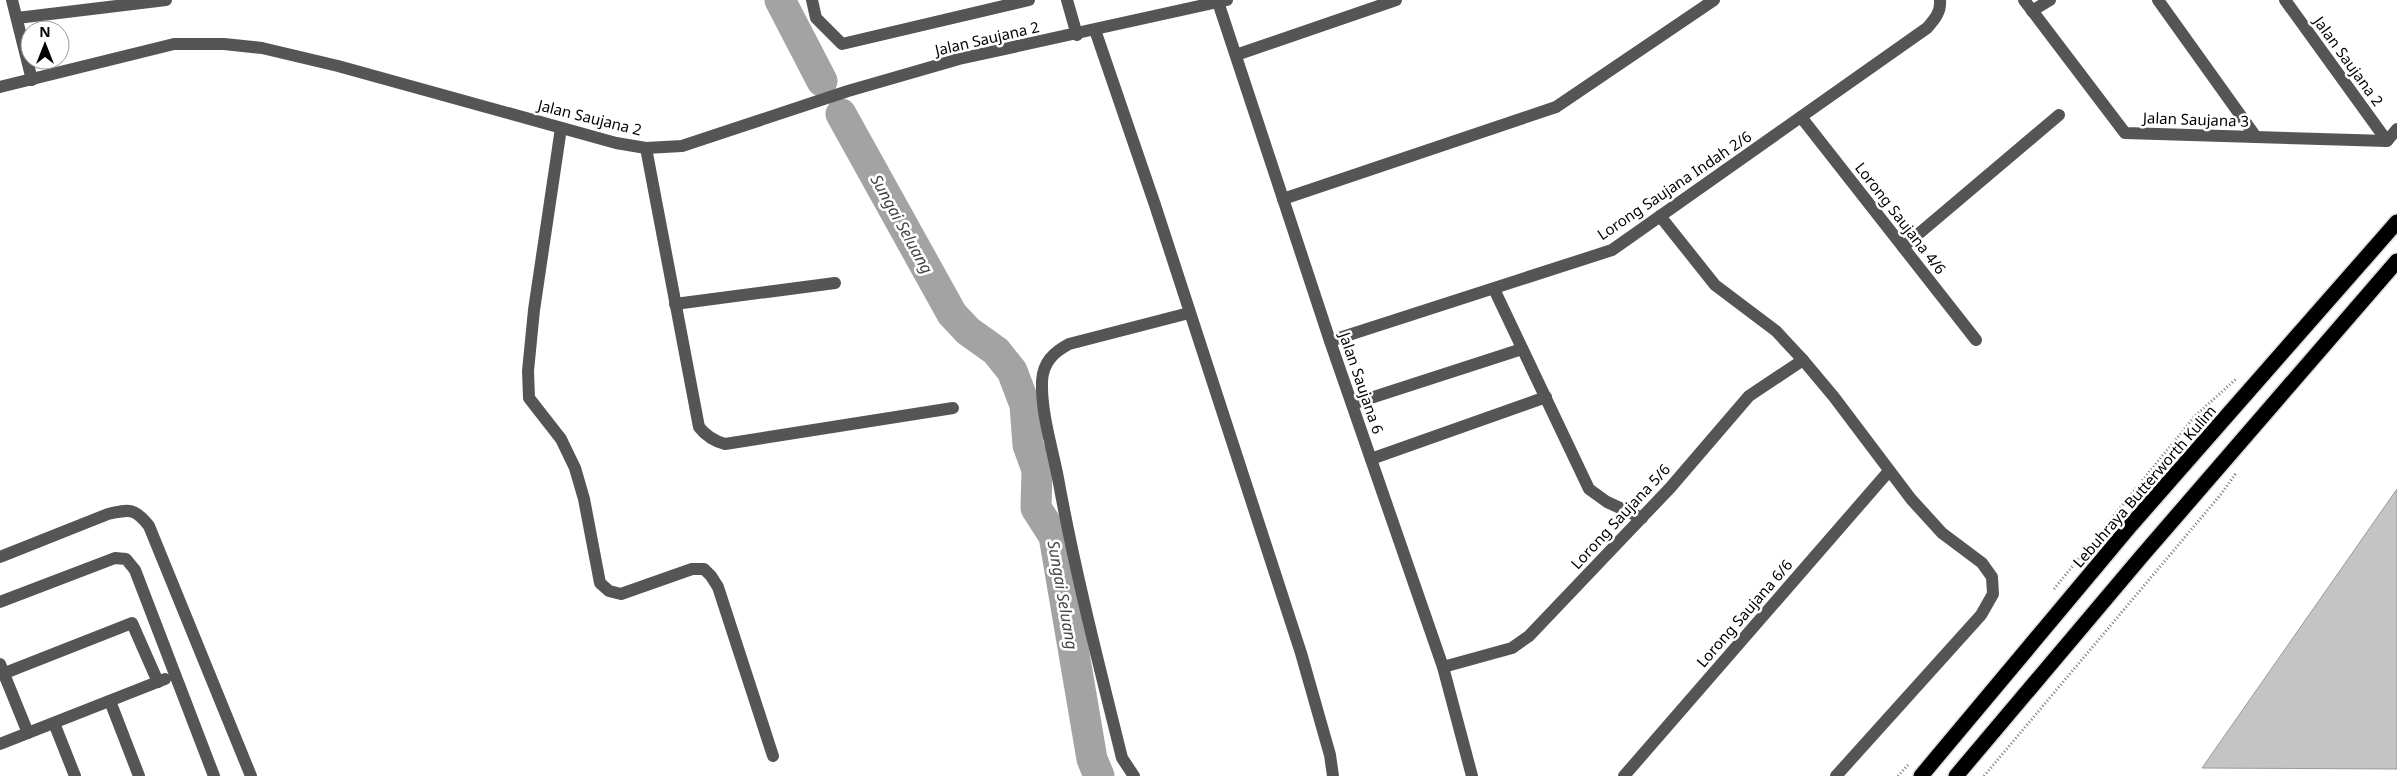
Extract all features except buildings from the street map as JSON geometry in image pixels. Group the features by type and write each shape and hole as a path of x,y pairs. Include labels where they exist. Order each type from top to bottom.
{"highway":[{"name":"Lebuhraya Butterworth Kulim","path":"1921,776 2131,525 2397,222"},
{"path":"1956,776 2141,557 2397,261"}],"street":[{"path":"12,0 32,80"},
{"path":"17,18 166,0"},
{"path":"812,0 816,18 842,44 1029,0"},
{"path":"1067,0 1077,35"},
{"path":"1236,55 1396,0"},
{"path":"1283,199 1556,107 1714,0"},
{"name":"Jalan Saujana 3","path":"2024,0 2125,133 2387,141"},
{"path":"2032,11 2050,0"},
{"path":"2158,0 2256,137"},
{"name":"Jalan Saujana 2","path":"2285,0 2387,141"},
{"name":"Jalan Saujana 2","path":"0,87 174,44 224,44 262,48 338,66 616,143 646,148 682,146 848,91 959,59 1077,35 1222,1"},
{"name":"Jalan Saujana 6","path":"1222,1 1236,55 1330,341 1443,667 1472,776"},
{"name":"Lorong Saujana Indah 2/6","path":"1330,341 1612,250 1927,28 1936,18 1940,3"},
{"path":"1094,30 1155,206 1301,653 1330,755 1333,776"},
{"path":"1903,247 2059,115"},
{"name":"Lorong Saujana 4/6","path":"1801,116 1976,340"},
{"path":"561,128 534,310 528,371 529,398 562,439 575,468 584,499 600,583 609,591 621,594 692,569 704,569 711,576 718,587 773,756"},
{"path":"2387,141 2397,129"},
{"path":"646,148 699,427 714,441 725,444 953,408"},
{"path":"1660,216 1714,285 1776,331 1803,360 1834,397 1911,500 1942,533 1982,563 1992,576 1993,594 1981,616 1836,776"},
{"path":"675,304 835,283"},
{"path":"1494,289 1589,489 1606,502 1642,518"},
{"path":"1134,776 1122,758 1077,574 1044,405 1042,380 1047,361 1056,351 1070,344 1189,313"},
{"path":"1352,404 1522,349"},
{"name":"Lorong Saujana 5/6","path":"1443,667 1512,648 1529,636 1642,518 1749,396 1803,360"},
{"path":"1372,459 1546,397"},
{"name":"Lorong Saujana 6/6","path":"1624,776 1889,471"},
{"path":"0,557 108,514 125,510 139,513 149,526 251,776"},
{"path":"0,602 115,558 126,559 135,570 214,776"},
{"path":"28,733 1,671 132,623 158,682"},
{"path":"0,744 176,675"},
{"path":"110,701 139,776"},
{"path":"54,723 74,776"}],"path":[{"path":"2053,591 2195,416"},
{"path":"1898,776 1911,761"}],"waterway":[{"name":"Sungai Seluang","path":"780,0 822,81"},
{"name":"Sungai Seluang","path":"841,114 952,314 968,331 996,351 1012,371 1025,405 1028,445 1037,470 1036,508 1054,536 1092,759 1099,776"}]}
